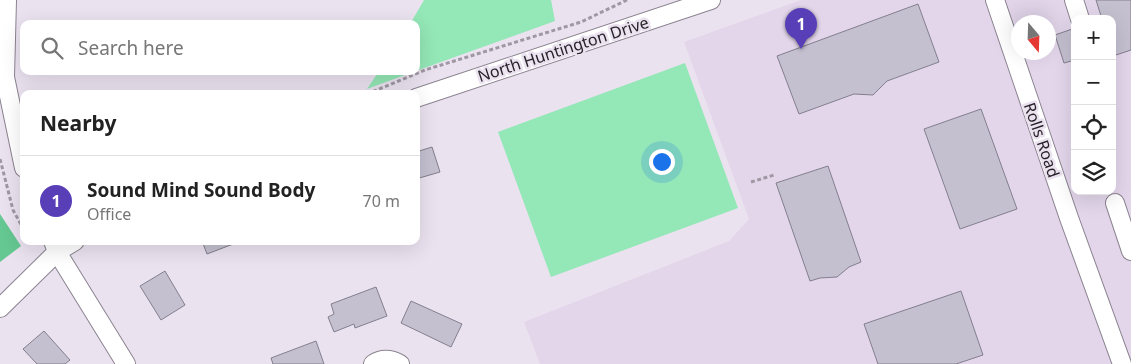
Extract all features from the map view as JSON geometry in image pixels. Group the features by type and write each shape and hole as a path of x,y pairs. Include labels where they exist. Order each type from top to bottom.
{"street":[{"path":"7,0 5,77 20,156"},
{"name":"North Huntington Drive","path":"420,97 711,0"},
{"name":"Rolls Road","path":"994,0 1069,218 1122,364"},
{"path":"1074,0 1079,15"},
{"path":"1115,203 1131,251"},
{"path":"0,308 55,247 126,364"},
{"path":"373,364 384,360 392,360 400,364"}],"path":[{"path":"420,72 581,22 627,0"},
{"path":"377,90 413,75"},
{"path":"0,159 13,210 20,223"},
{"path":"751,182 774,175"}],"shaded area":[{"path":"801,0 1131,0 1131,364 540,364 524,322 729,241 749,219 684,42"}],"green space":[{"path":"424,0 551,0 555,21 420,70 420,20 412,20"},
{"path":"685,63 738,208 551,277 498,132"},
{"path":"376,75 405,75 367,89"},
{"path":"0,214 21,246 0,262"}],"building":[{"path":"1096,0 1131,0 1131,50 1116,55 1116,15 1101,15"},
{"path":"918,4 939,62 887,81 873,95 854,94 799,114 777,56"},
{"path":"1071,29 1071,61 1064,63 1056,35"},
{"path":"981,109 1017,209 960,229 924,129"},
{"path":"432,147 440,172 420,178 420,151"},
{"path":"828,166 861,262 849,267 837,277 820,278 810,281 776,183"},
{"path":"204,245 231,245 207,254"},
{"path":"165,271 185,305 161,320 140,286"},
{"path":"376,287 387,316 355,328 354,324 334,332 328,317 334,314 331,304"},
{"path":"961,291 983,355 956,364 878,364 864,324"},
{"path":"411,301 462,324 451,347 401,323"},
{"path":"44,331 70,360 65,364 37,364 23,349"},
{"path":"316,341 324,364 273,364 271,358"}],"place":[{"name":"Sound Mind Sound Body","path":"801,49"}]}
